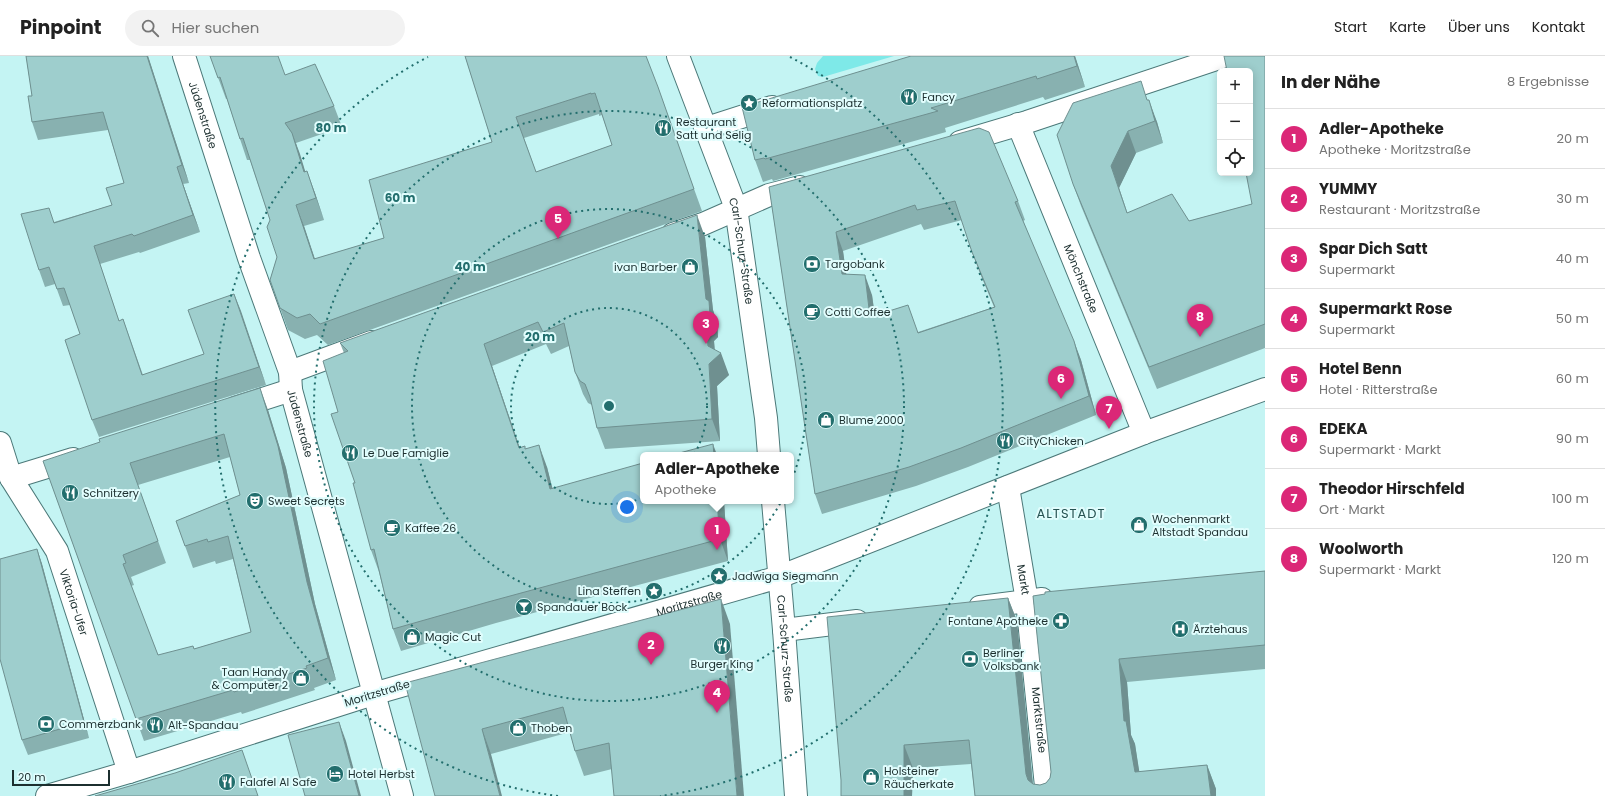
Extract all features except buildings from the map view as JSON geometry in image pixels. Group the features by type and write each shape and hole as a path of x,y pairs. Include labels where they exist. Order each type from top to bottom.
{"street":[{"name":"Jüdenstraße","path":"184,56 290,381 373,694 402,796"},
{"name":"Carl-Schurz-Straße","path":"678,56 707,128 736,208 766,418 769,452"},
{"path":"944,146 1018,124 1225,56"},
{"path":"707,128 789,102"},
{"name":"Mönchstraße","path":"1018,124 1144,433"},
{"path":"651,242 703,224 736,208 769,195 822,180"},
{"path":"215,414 392,334"},
{"path":"779,577 1144,433 1265,389"},
{"name":"Viktoria-Ufer","path":"0,443 11,478 57,551 129,772"},
{"path":"11,478 94,452"},
{"name":"Markt","path":"1008,487 1027,601 1059,597"},
{"name":"Carl-Schurz-Straße","path":"773,504 796,796"},
{"name":"Moritzstraße","path":"58,794 373,694 779,577"},
{"path":"957,610 1027,601"},
{"name":"Marktstraße","path":"1027,601 1047,796"},
{"path":"784,630 880,619"}],"shaded area":[{"path":"823,56 894,56 823,77 818,76 815,69 817,63"}],"place":[{"name":"Fancy","path":"909,97"},
{"name":"Reformationsplatz","path":"749,103"},
{"name":"Restaurant Satt und Selig","path":"663,128"},
{"name":"Hotel Benn","path":"558,239"},
{"name":"Targobank","path":"812,264"},
{"name":"ivan Barber","path":"690,267"},
{"name":"Cotti Coffee","path":"812,312"},
{"name":"Woolworth","path":"1200,337"},
{"name":"Spar Dich Satt","path":"706,344"},
{"name":"EDEKA","path":"1061,399"},
{"name":"Blume 2000","path":"826,420"},
{"name":"Theodor Hirschfeld","path":"1109,429"},
{"name":"CityChicken","path":"1005,441"},
{"name":"Le Due Famiglie","path":"350,453"},
{"name":"Schnitzery","path":"70,493"},
{"name":"Sweet Secrets","path":"255,501"},
{"name":"Wochenmarkt Altstadt Spandau","path":"1139,525"},
{"name":"Kaffee 26","path":"392,528"},
{"name":"Adler-Apotheke","path":"717,550"},
{"name":"Jadwiga Siegmann","path":"719,576"},
{"name":"Lina Steffen","path":"654,591"},
{"name":"Spandauer Bock","path":"524,607"},
{"name":"Fontane Apotheke","path":"1061,621"},
{"name":"Ärztehaus","path":"1180,629"},
{"name":"Magic Cut","path":"412,637"},
{"name":"Burger King","path":"722,646"},
{"name":"Berliner Volksbank","path":"970,659"},
{"name":"YUMMY","path":"651,665"},
{"name":"Taan Handy & Computer 2","path":"301,678"},
{"name":"Supermarkt Rose","path":"717,713"},
{"name":"Commerzbank","path":"46,724"},
{"name":"Alt-Spandau","path":"155,725"},
{"name":"Thoben","path":"518,728"},
{"name":"Hotel Herbst","path":"335,774"},
{"name":"Holsteiner Räucherkate","path":"871,777"},
{"name":"Falafel Al Safe","path":"227,782"}],"district":[{"name":"ALTSTADT","path":"1071,513"}]}
